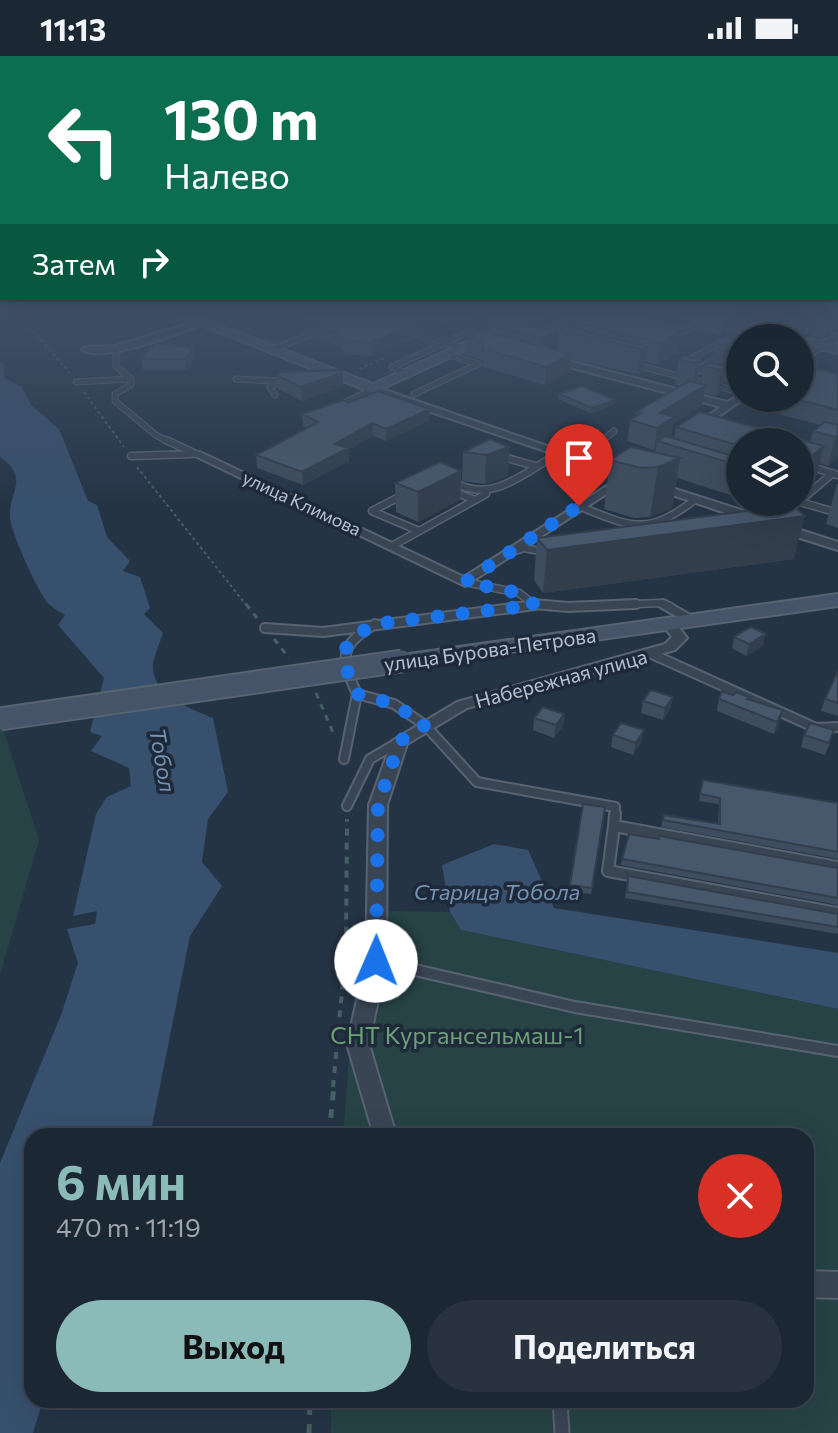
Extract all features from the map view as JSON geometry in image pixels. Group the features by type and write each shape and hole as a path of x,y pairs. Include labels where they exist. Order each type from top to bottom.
{"main road":[{"path":"343,377 373,389 396,377"},
{"name":"улица Бурова-Петрова","path":"0,719 838,600"}],"street":[{"path":"619,377 726,405"},
{"path":"373,389 575,458 633,473 696,499 838,546"},
{"path":"681,439 699,432 726,409"},
{"name":"улица Климова","path":"196,454 465,582"},
{"path":"465,582 633,473"},
{"name":"Набережная улица","path":"400,741 462,705 670,647 680,638 669,624"},
{"path":"382,1128 358,1044 376,961 378,805 400,741"},
{"path":"814,1284 838,1285"}],"lane":[{"path":"275,395 270,387 289,377"},
{"path":"414,394 450,377"},
{"path":"684,377 726,388"},
{"path":"76,382 131,379 131,385 115,394 115,401 157,436 196,454"},
{"path":"236,379 278,381"},
{"path":"327,409 373,389"},
{"path":"671,402 684,394"},
{"path":"575,458 592,450 614,431"},
{"path":"392,546 487,493 518,480 535,466 560,453"},
{"name":"улица Климова","path":"131,456 196,454"},
{"path":"496,456 510,457 535,466"},
{"path":"814,467 836,474"},
{"path":"464,473 453,478 455,485 469,491 487,493"},
{"path":"814,491 836,474"},
{"path":"446,488 475,500"},
{"path":"407,493 372,511 419,531"},
{"path":"579,506 629,523 645,525 659,523 696,499"},
{"path":"814,506 838,513"},
{"path":"782,535 798,533"},
{"path":"510,553 524,548 552,555"},
{"path":"465,582 519,593 535,605"},
{"path":"265,628 306,634 334,632 375,624 535,605 568,607 659,603 670,606 692,621"},
{"path":"344,759 357,694 343,663 344,649 355,635 375,624"},
{"path":"652,654 816,728 838,727"},
{"path":"357,694 394,704 425,725 477,782 615,807 608,871 838,913"},
{"path":"347,806 370,759 400,741"},
{"path":"614,826 838,867"},
{"path":"376,961 575,1007 838,1051"},
{"path":"560,1408 562,1433"}],"path":[{"path":"309,1433 310,1408"}],"green space":[{"path":"0,720 39,840 0,975"},
{"name":"СНТ Кургансельмаш-1","path":"384,911 450,912 461,930 838,1009 838,1433 331,1433 331,1408 814,1408 814,1128 344,1128 359,927 383,927"}],"water":[{"name":"Тобол","path":"0,377 4,377 22,387 31,405 59,429 88,501 97,505 107,537 130,561 123,571 140,577 150,608 144,614 163,633 153,665 154,676 165,693 213,718 228,792 208,819 202,862 222,886 190,936 152,1128 24,1128 24,1408 41,1408 33,1433 0,1433 0,1163 61,1015 78,963 67,929 95,924 97,911 73,916 96,814 107,797 131,786 129,768 91,751 102,736 90,732 104,678 58,625 65,615 44,598 26,563 10,518 16,479 9,465 0,457"},
{"name":"Старица Тобола","path":"494,844 528,850 554,908 838,953 838,1009 461,930 450,912 442,865"}],"building":[{"path":"281,377 330,377 301,387"},
{"path":"814,377 838,377 838,410 814,404"},
{"path":"689,381 706,385 660,413 674,417 657,428 630,420 641,413 636,412"},
{"path":"582,386 615,400 592,408 559,394"},
{"path":"378,391 430,409 386,429 372,423 335,444 348,448 302,472 256,455 318,422 302,414 343,400 348,403"},
{"path":"700,412 758,428 726,428 726,442 676,427"},
{"path":"825,422 838,425 838,435 835,437 814,430"},
{"path":"666,436 726,454 726,462 657,441"},
{"path":"490,439 509,447 486,455 463,452"},
{"path":"814,443 824,446 814,454"},
{"path":"631,447 680,458 658,467 641,468 610,460"},
{"path":"575,461 596,469 577,479 557,471"},
{"path":"440,462 461,471 418,492 395,483"},
{"path":"726,514 805,516 547,550 537,538"},
{"path":"751,627 766,634 749,644 734,637"},
{"path":"838,671 838,703 825,699"},
{"path":"651,690 673,697 665,708 643,701"},
{"path":"722,691 733,695 736,692 749,697 747,699 783,710 777,722 719,699"},
{"path":"543,707 564,714 556,725 534,718"},
{"path":"621,723 644,730 636,743 613,735"},
{"path":"810,723 834,730 829,743 804,735"},
{"path":"703,780 838,803 838,852 663,820 664,815 720,824 720,798 700,794"},
{"path":"583,804 605,807 592,888 570,885"},
{"path":"629,834 659,839 659,836 838,868 838,898 622,859"},
{"path":"628,876 838,914 838,927 627,892"}],"route":[{"path":"376,961 378,805 400,741 425,725 394,704 357,694 343,663 344,649 355,635 375,624 535,605 519,593 465,582 579,506"}]}
